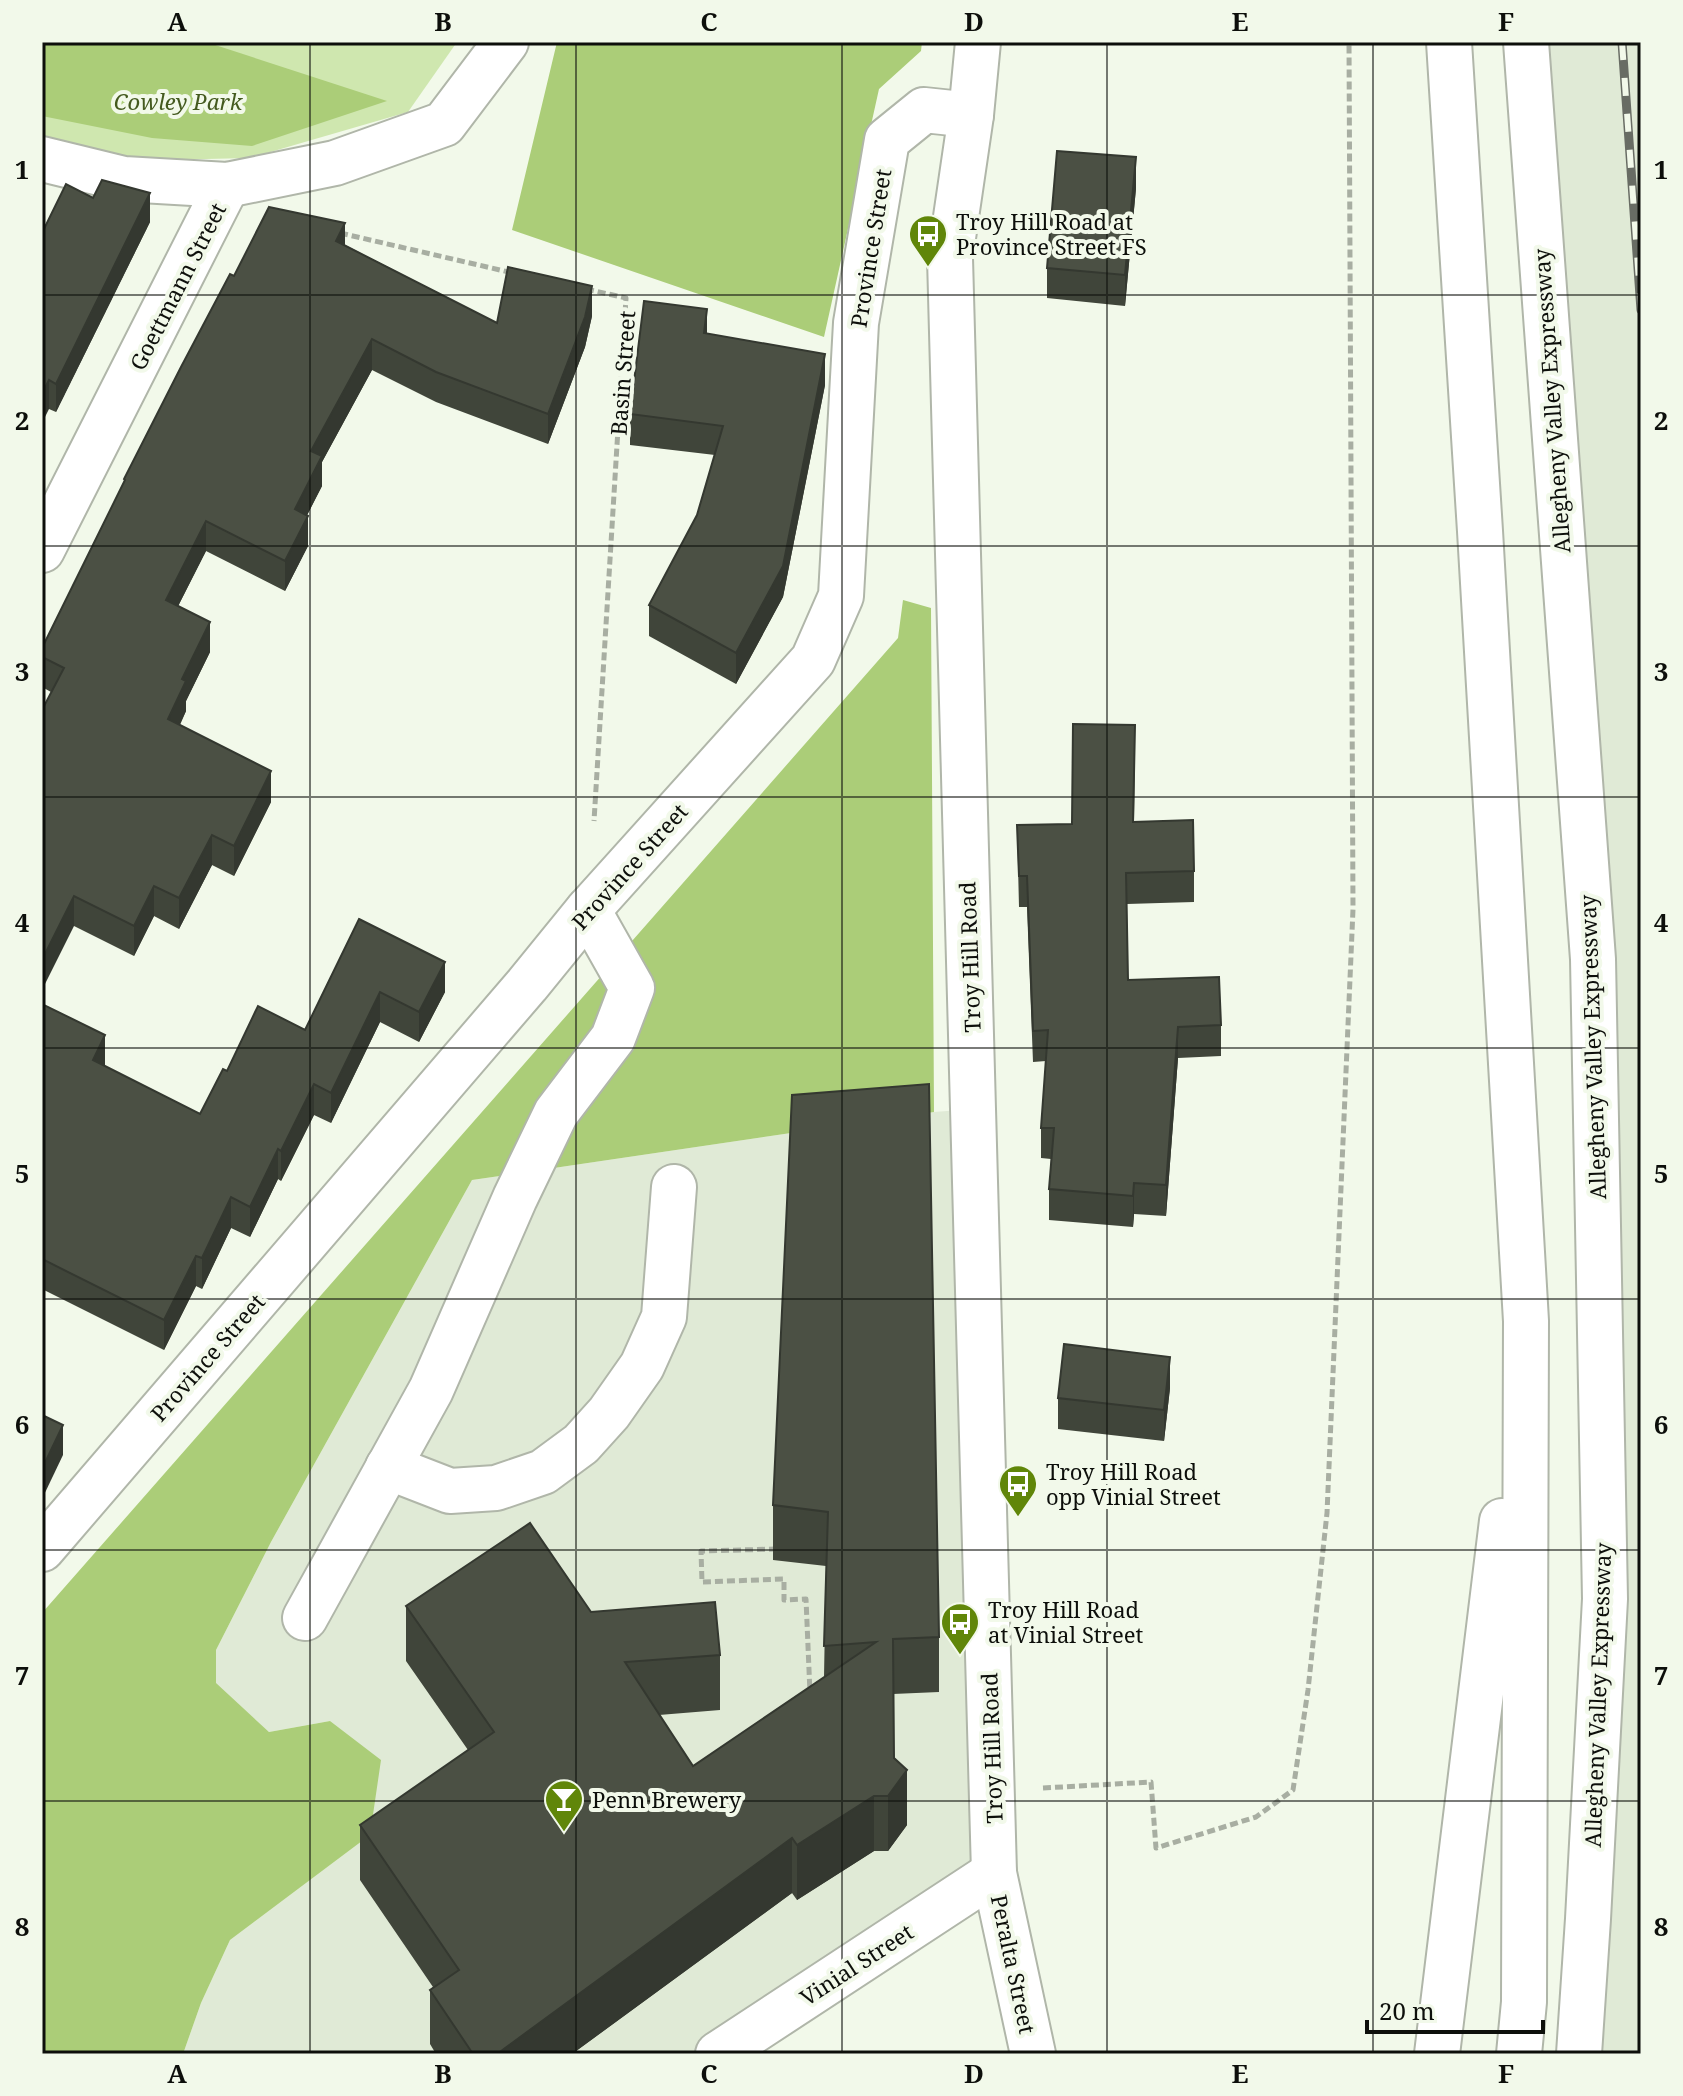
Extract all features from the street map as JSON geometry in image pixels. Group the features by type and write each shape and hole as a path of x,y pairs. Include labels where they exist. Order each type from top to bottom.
{"main road":[{"name":"Goettmann Street","path":"42,550 227,185 335,163 444,124 506,42"},
{"name":"Troy Hill Road","path":"978,42 971,115 950,258 994,1873"},
{"path":"1449,42 1526,1321 1524,1987 1519,2054"},
{"name":"Allegheny Valley Expressway","path":"1526,42 1593,959 1605,1599 1579,2054"},
{"name":"Province Street","path":"42,1549 588,910 813,660 841,596 856,323 887,140 924,110 971,115"},
{"path":"42,159 124,179 227,185"},
{"path":"305,1618 431,1390 515,1198 556,1113 613,1038 632,988 588,910"},
{"path":"388,1467 450,1491 496,1488 543,1472 581,1444 609,1413 642,1366 664,1317 674,1187"},
{"path":"1437,2054 1526,1321"},
{"name":"Vinial Street","path":"718,2054 994,1873"},
{"name":"Peralta Street","path":"994,1873 1033,2054"},
{"path":"1588,1919 1596,2054"}],"path":[{"path":"993,1822 1038,1789 1151,1782 1156,1848 1256,1817 1293,1790 1308,1690 1327,1513 1353,909 1349,42"},
{"path":"336,232 519,274"},
{"name":"Basin Street","path":"580,288 626,298 588,910"},
{"path":"786,1548 701,1551 702,1582 784,1579 784,1600 806,1599 810,1700"}],"shaded area":[{"path":"1526,42 1641,42 1641,2054 1579,2054 1605,1599"},
{"path":"973,1109 994,1873 718,2054 183,2054 201,2003 230,1940 370,1835 330,1721 269,1732 215,1683 216,1650 271,1542 472,1180 934,1112"}],"green space":[{"name":"Cowley Park","path":"42,42 457,42 408,112 250,158 118,161 42,140"},
{"name":"Cowley Park","path":"42,42 206,42 387,101 252,146 152,138 42,116"},
{"path":"557,42 922,42 921,51 879,89 824,337 512,230"},
{"path":"903,600 931,608 934,1112 472,1180 271,1542 216,1650 216,1683 269,1732 330,1721 381,1760 370,1835 230,1940 201,2003 183,2054 42,2054 42,1613 898,638"}],"building":[{"path":"1057,151 1136,157 1125,275 1047,268"},
{"path":"102,180 150,193 56,384 49,380 42,394 42,230 66,184 93,198"},
{"path":"269,207 345,223 336,241 497,323 508,267 592,286 585,317 548,414 436,372 372,339 311,451 322,456 295,509 308,516 285,561 206,521 166,600 210,622 182,679 186,681 168,719 271,771 234,846 212,835 179,898 154,886 134,926 74,896 42,960 42,710 64,668 42,657 42,648 181,367 230,274 234,276"},
{"path":"644,301 707,309 704,333 825,354 783,566 736,653 649,605 697,515 723,426 630,414"},
{"path":"1073,724 1135,725 1133,822 1193,820 1194,871 1126,873 1128,980 1219,977 1221,1025 1178,1027 1166,1185 1134,1183 1133,1196 1049,1189 1054,1128 1041,1128 1048,1030 1033,1031 1027,876 1019,876 1017,825 1072,824"},
{"path":"359,919 445,962 419,1012 380,992 331,1093 314,1084 250,1207 231,1197 202,1258 196,1256 164,1320 42,1259 42,1004 105,1035 93,1060 200,1114 223,1069 227,1071 258,1006 305,1030"},
{"path":"929,1084 939,1637 893,1639 894,1758 907,1770 888,1796 874,1796 797,1845 792,1838 497,2054 473,2054 430,1990 459,1970 360,1825 494,1732 406,1606 530,1523 591,1612 715,1602 720,1655 625,1662 693,1766 876,1642 824,1646 828,1512 773,1505 792,1095"},
{"path":"1064,1344 1170,1357 1164,1410 1058,1398"},
{"path":"42,1415 63,1425 42,1469"}],"railway":[{"path":"1622,42 1641,310"}],"place":[{"name":"Troy Hill Road at Province Street FS","path":"928,268"},
{"name":"Troy Hill Road opp Vinial Street","path":"1018,1518"},
{"name":"Troy Hill Road at Vinial Street","path":"960,1656"},
{"name":"Penn Brewery","path":"564,1833"}]}
